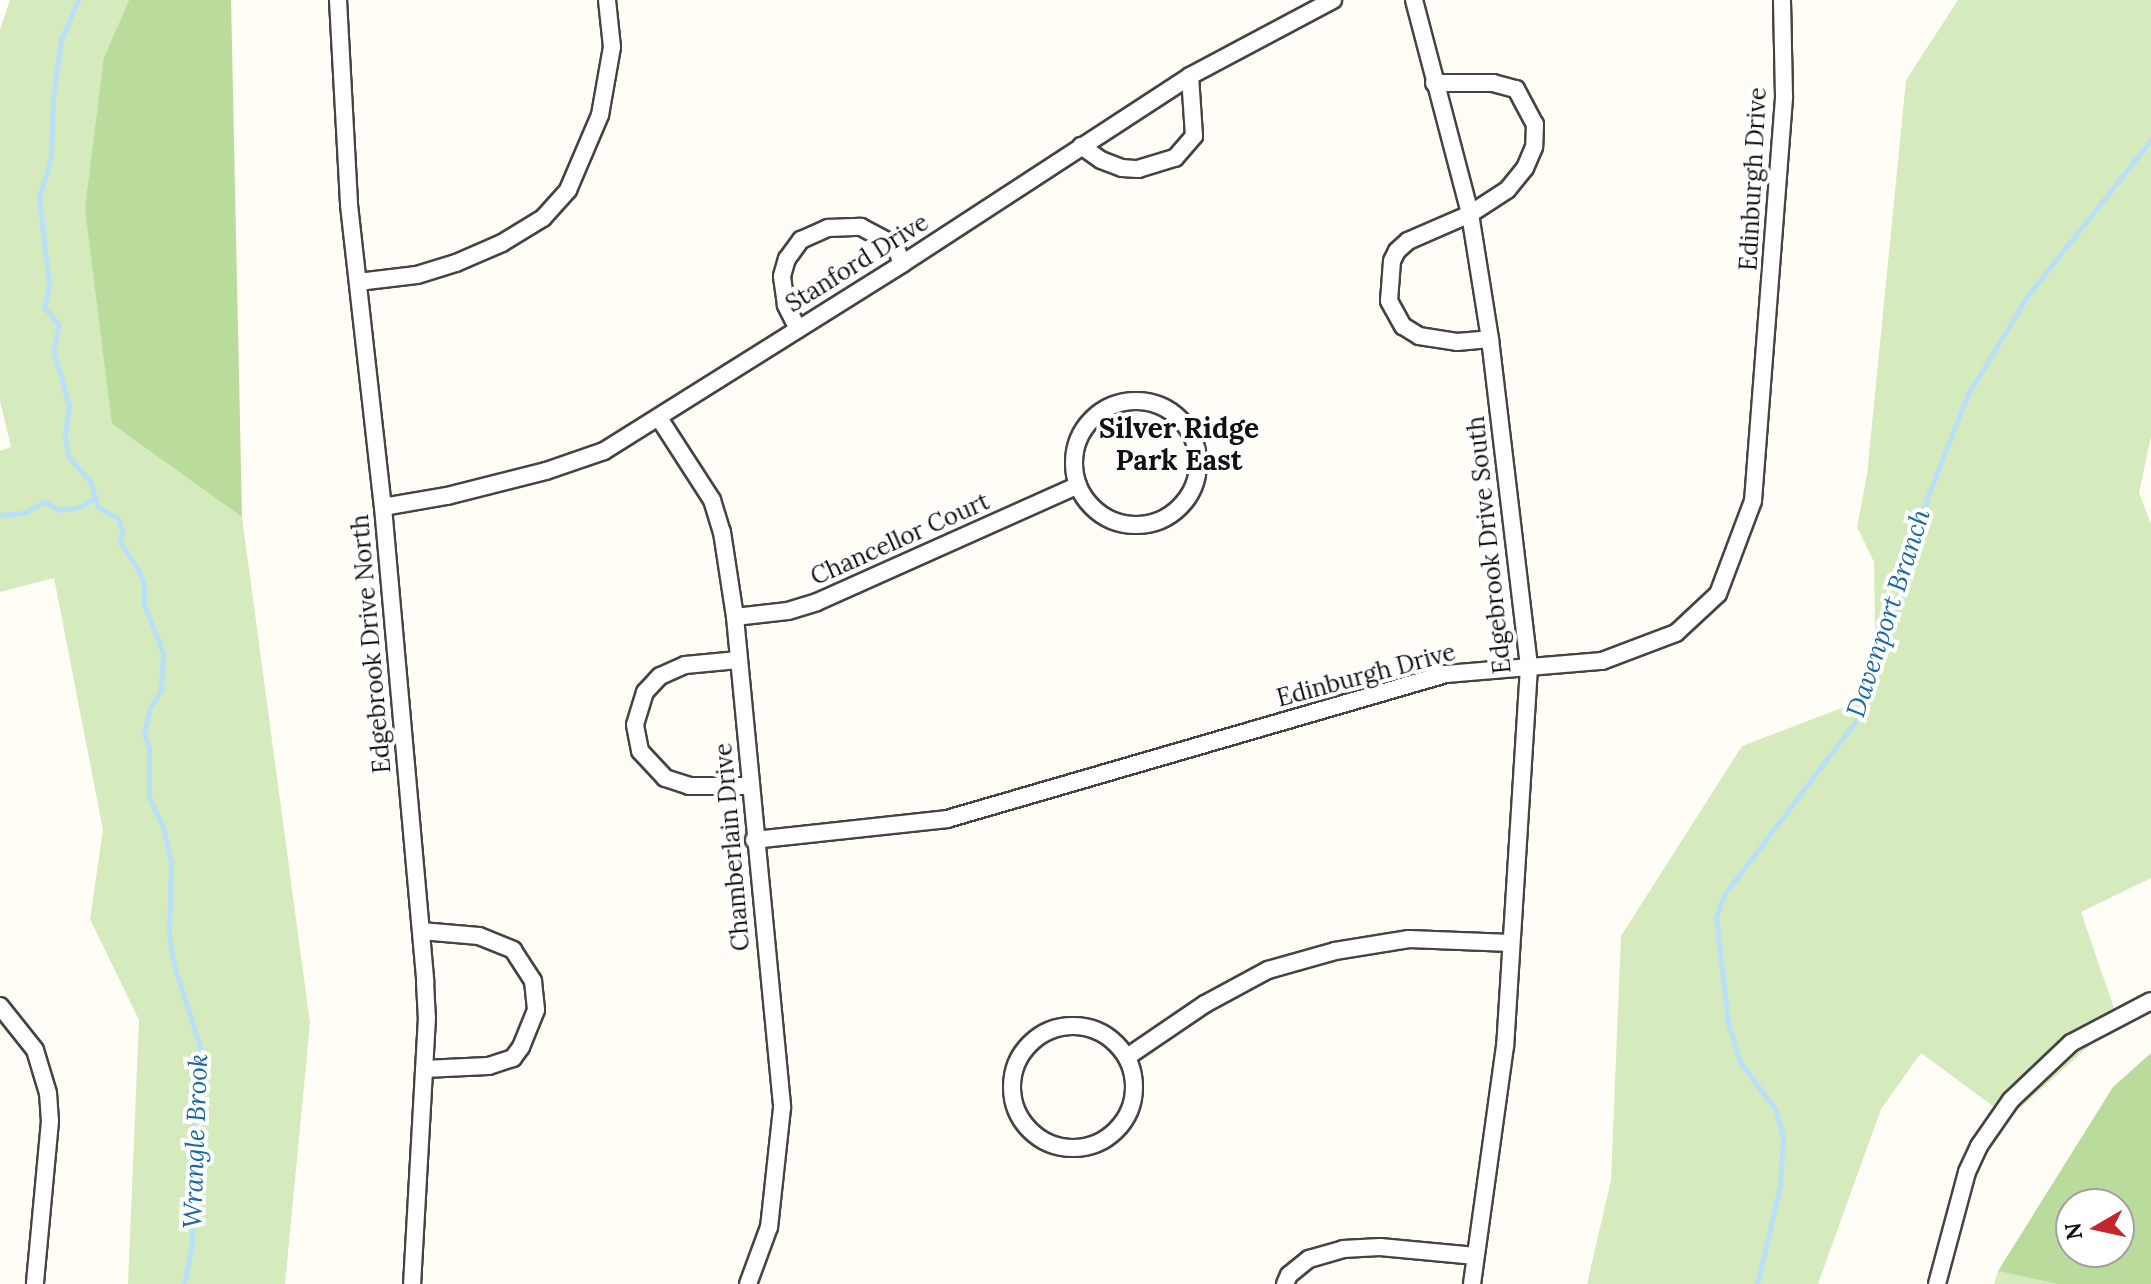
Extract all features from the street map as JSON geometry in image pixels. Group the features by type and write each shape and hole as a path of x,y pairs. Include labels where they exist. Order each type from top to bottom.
{"street":[{"name":"Edgebrook Drive North","path":"338,0 349,205 383,507 427,1017 412,1284"},
{"path":"358,282 417,275 456,263 502,243 551,208 568,190 600,115 612,47 607,0"},
{"name":"Stanford Drive","path":"383,507 447,496 546,471 604,451 902,264 1190,76 1333,0"},
{"name":"Edgebrook Drive South","path":"1414,0 1470,214 1490,339 1529,667 1505,1046 1472,1284"},
{"name":"Edinburgh Drive","path":"754,840 947,819 1446,674 1602,661 1676,633 1718,594 1734,560 1753,501 1784,96 1782,0"},
{"path":"1081,146 1101,160 1122,168 1138,169 1175,158 1194,136 1190,76"},
{"path":"1434,83 1493,83 1516,89 1535,124 1534,147 1525,168 1507,190 1470,214 1408,241 1397,251 1392,261 1389,301 1403,326 1419,336 1457,342 1490,339"},
{"path":"798,329 786,305 782,276 787,259 801,240 828,228 861,227 895,245 902,264"},
{"path":"1124,401 1146,401 1166,408 1183,421 1194,440 1199,461 1196,480 1188,498 1158,521 1139,525 1120,523 1095,509 1078,485 1074,464 1077,442 1088,423 1104,409 1124,401"},
{"name":"Chamberlain Drive","path":"659,418 712,500 722,532 735,617 782,1108 769,1227 748,1284"},
{"name":"Chancellor Court","path":"735,617 788,611 817,602 1078,485"},
{"path":"738,660 685,665 660,676 645,692 635,725 640,751 665,778 689,786 750,786"},
{"path":"421,931 479,936 513,950 533,981 536,1010 513,1058 488,1066 424,1069"},
{"path":"1127,1057 1205,1004 1268,970 1335,951 1409,939 1511,943"},
{"path":"1937,1284 1967,1172 1979,1146 2011,1100 2047,1062 2071,1043 2151,1001"},
{"path":"0,1006 35,1050 48,1093 50,1121 35,1284"},
{"path":"1080,1027 1104,1033 1127,1057 1136,1085 1133,1107 1119,1131 1087,1145 1055,1146 1043,1142 1017,1116 1010,1086 1011,1070 1026,1045 1037,1037 1080,1027"},
{"path":"1285,1284 1289,1275 1309,1259 1343,1249 1380,1247 1476,1256"}],"green space":[{"path":"10,0 129,0 104,57 112,424 242,517 310,1023 285,1284 128,1284 139,1020 90,919 103,830 54,578 0,592 0,451 11,447 0,401 0,30"},
{"path":"129,0 231,0 242,517 112,424 85,209 104,57"},
{"path":"1958,0 2151,0 2151,436 2139,493 2151,524 2151,878 2081,912 2118,1020 2009,1118 1921,1053 1881,1109 1818,1284 1587,1284 1611,1180 1621,936 1742,746 1876,695 1874,562 1857,527 1867,475 1906,80"},
{"path":"2151,1053 2151,1284 2057,1284 1998,1271 2113,1087"},
{"path":"1998,1271 2057,1284 1994,1284"}],"waterway":[{"name":"Wrangle Brook","path":"78,0 61,40 53,96 51,158 39,197 49,286 44,307 59,325 53,350 69,405 65,435 68,456 90,481 98,507 118,518 122,530 120,542 138,569 144,585 144,604 163,653 161,690 150,708 144,734 149,748 149,797 163,827 171,863 169,936 174,965 200,1047 193,1113 192,1244 184,1284"},
{"name":"Davenport Branch","path":"1757,1284 1780,1186 1783,1137 1776,1110 1740,1062 1728,1023 1716,917 1724,895 1861,714 1890,632 1926,501 1968,394 2028,295 2151,140"},
{"path":"0,515 24,513 44,502 60,510 83,506 95,497"}],"district":[{"name":"Silver Ridge Park East","path":"1179,444"}]}
